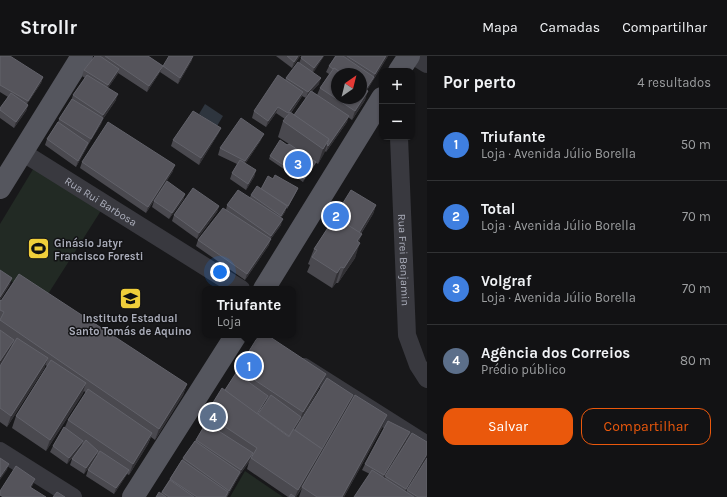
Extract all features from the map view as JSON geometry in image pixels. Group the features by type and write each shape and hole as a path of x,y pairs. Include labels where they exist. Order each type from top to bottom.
{"main road":[{"path":"0,188 82,56"},
{"path":"401,68 408,56"},
{"path":"266,286 379,103"},
{"path":"133,497 234,338"}],"street":[{"path":"414,56 427,64"},
{"name":"Rua Frei Benjamin","path":"399,140 407,335 418,365 427,379"},
{"name":"Rua Rui Barbosa","path":"22,152 236,286"},
{"path":"287,356 427,445"},
{"path":"0,451 73,497"}],"shaded area":[{"path":"205,104 223,116 217,126 199,114"},
{"name":"Ginásio Jatyr Francisco Foresti","path":"35,166 102,209 43,302 0,274 0,224"},
{"path":"245,471 283,497 230,497"}],"building":[{"path":"0,56 10,56 43,77 28,101 0,85"},
{"path":"95,56 100,56 119,69 108,85 84,70"},
{"path":"105,56 148,56 163,66 149,86"},
{"path":"169,56 193,56 180,78 163,66"},
{"path":"287,56 298,56 294,62"},
{"path":"302,56 323,56 314,68 301,58"},
{"path":"336,56 343,56 361,68 332,68 329,66"},
{"path":"347,56 386,56 375,74"},
{"path":"298,62 321,78 308,92 286,78"},
{"path":"331,72 331,95 320,88"},
{"path":"367,72 374,77 367,88"},
{"path":"87,75 118,94 103,115 73,95"},
{"path":"278,75 303,92 288,113 278,107 268,121 254,111"},
{"path":"311,91 349,116 328,146 329,139 294,115"},
{"path":"11,93 28,105 16,122 0,110"},
{"path":"72,99 103,118 91,139 59,119"},
{"path":"344,104 360,104 355,111"},
{"path":"193,111 221,128 201,158 173,140"},
{"path":"290,112 329,139 323,149 283,121"},
{"path":"241,118 264,134 245,161 220,148"},
{"path":"58,122 88,143 78,161 47,139"},
{"path":"108,122 175,165 148,207 82,162"},
{"path":"280,140 287,145 289,144 316,162 304,179 270,156"},
{"path":"240,160 256,170 248,184 232,173"},
{"path":"275,175 298,188 288,206 261,189 268,176 273,179"},
{"path":"167,181 185,194 172,213 154,201"},
{"path":"257,186 287,206 281,216 251,195"},
{"path":"193,188 219,206 199,233 174,215"},
{"path":"238,190 283,219 271,236 227,205"},
{"path":"351,190 376,205 359,233 337,218 335,220 333,219"},
{"path":"223,208 271,239 247,274 198,240"},
{"path":"337,218 362,234 357,241 360,243 344,268 341,267 337,273 312,257 317,250 314,249 331,223 333,224"},
{"path":"0,270 12,278 0,297"},
{"path":"19,274 187,384 159,429 0,320 4,312 0,310 0,300 1,301"},
{"path":"0,330 14,340 0,361"},
{"path":"17,338 48,358 11,416 0,408 0,366"},
{"path":"257,338 272,338 326,374 303,412 238,369"},
{"path":"51,360 86,383 50,440 16,416"},
{"path":"236,373 268,396 257,414 225,390"},
{"path":"327,378 353,395 322,449 295,430"},
{"path":"222,388 289,437 293,429 322,449 298,490 251,458 257,448 206,414"},
{"path":"88,389 152,433 133,464 68,420"},
{"path":"271,395 301,417 289,436 258,414"},
{"path":"355,395 387,415 342,497 317,497 302,487"},
{"path":"388,421 410,432 384,475 365,464"},
{"path":"206,423 253,453 241,470 196,440"},
{"path":"64,427 83,441 69,458 53,446"},
{"path":"412,433 427,442 427,454 406,489 385,476"},
{"path":"86,440 98,451 86,468 72,459"},
{"path":"195,441 240,472 229,491 183,458"},
{"path":"100,451 129,470 116,488 88,470"},
{"path":"0,458 9,464 0,477"},
{"path":"427,458 427,497 418,497 407,490"},
{"path":"182,460 228,492 225,497 197,497 170,479"},
{"path":"16,466 35,479 30,487 46,497 3,497 0,495 0,491"},
{"path":"372,470 414,497 354,497"},
{"path":"170,480 194,497 169,497 162,492"},
{"path":"57,492 65,497 53,497"},
{"path":"159,492 166,497 156,497"}],"place":[{"name":"Volgraf","path":"298,164"},
{"name":"Total","path":"336,216"},
{"name":"Ginásio Jatyr Francisco Foresti","path":"38,249"},
{"name":"Instituto Estadual Santo Tomás de Aquino","path":"130,298"},
{"name":"Triufante","path":"249,366"},
{"name":"Agência dos Correios","path":"213,417"}]}
